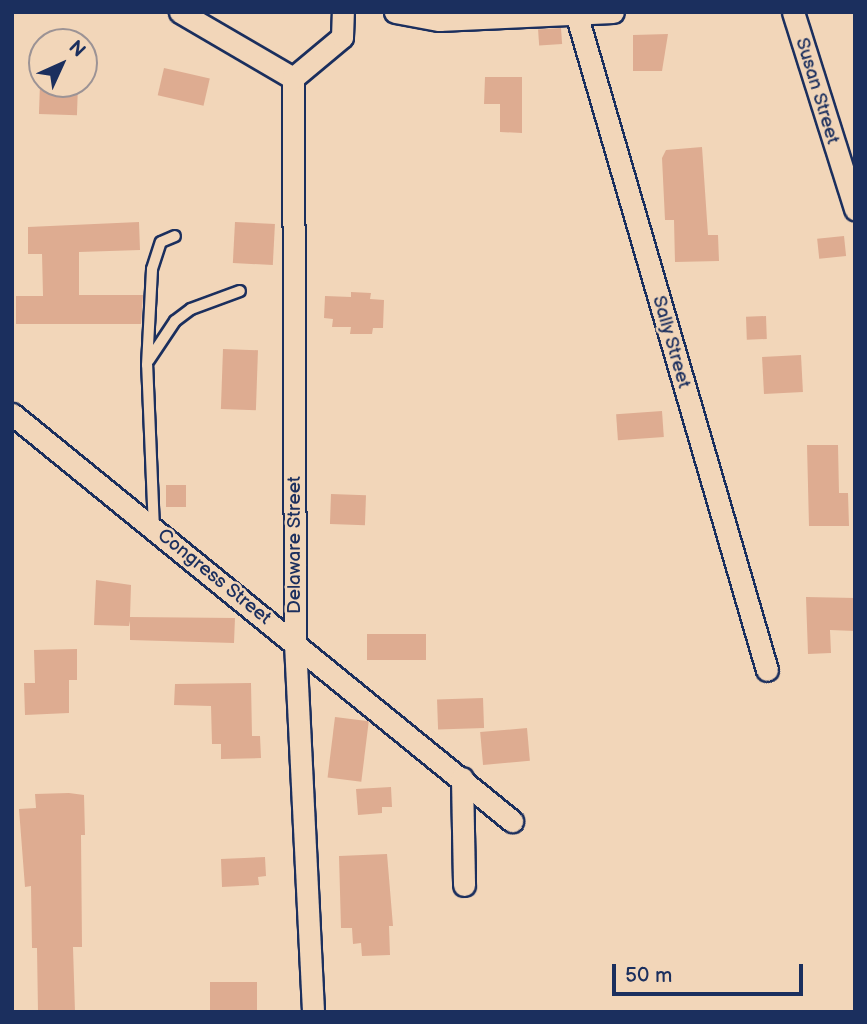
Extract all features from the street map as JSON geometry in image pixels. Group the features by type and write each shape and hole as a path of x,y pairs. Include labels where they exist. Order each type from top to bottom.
{"street":[{"path":"180,12 293,78 342,37 343,12"},
{"path":"395,12 439,20 613,12"},
{"name":"Susan Street","path":"793,12 855,209"},
{"name":"Sally Street","path":"576,13 767,670"},
{"name":"Delaware Street","path":"293,78 295,643 313,1012"},
{"name":"Congress Street","path":"12,414 512,821"},
{"path":"462,778 464,885"}],"lane":[{"path":"154,528 147,362 152,269 161,243 175,236"},
{"path":"147,362 175,321 191,309 240,291"}],"building":[{"path":"561,28 562,44 539,46 538,30"},
{"path":"668,34 662,71 633,71 633,35"},
{"path":"164,68 210,79 203,106 158,95"},
{"path":"485,77 522,77 522,133 500,132 500,104 484,104"},
{"path":"40,98 78,98 77,115 39,114"},
{"path":"702,147 708,235 718,235 719,261 675,262 674,220 665,220 662,158 666,150"},
{"path":"139,222 140,250 79,252 79,295 143,295 141,324 16,324 16,296 43,296 42,254 28,254 28,227"},
{"path":"235,222 275,224 273,265 233,263"},
{"path":"844,236 846,256 819,259 817,239"},
{"path":"351,292 371,293 370,299 384,300 383,328 373,328 372,334 350,334 351,327 332,327 333,319 324,318 325,296 351,297"},
{"path":"766,316 767,339 747,340 746,317"},
{"path":"223,349 258,350 256,410 221,409"},
{"path":"801,355 803,392 764,394 762,357"},
{"path":"662,411 664,437 618,440 616,414"},
{"path":"807,445 838,445 839,493 848,493 849,526 809,526"},
{"path":"166,485 186,485 186,507 166,507"},
{"path":"331,494 366,495 365,525 330,524"},
{"path":"96,580 131,585 130,617 235,618 234,643 130,640 130,621 129,626 94,625"},
{"path":"806,597 855,598 855,631 830,630 831,653 808,654"},
{"path":"367,634 426,634 426,660 367,660"},
{"path":"77,649 77,680 69,680 69,713 25,715 24,683 35,683 34,650"},
{"path":"251,683 252,736 260,736 261,758 221,759 221,744 212,744 211,706 174,705 175,684"},
{"path":"483,698 484,728 438,730 437,700"},
{"path":"335,717 369,721 361,782 328,778"},
{"path":"527,728 530,761 483,765 480,732"},
{"path":"391,787 392,807 382,807 382,813 358,815 356,789"},
{"path":"35,794 84,795 85,835 81,835 82,947 73,947 75,1012 38,1012 37,948 32,948 31,886 25,887 19,809 36,808"},
{"path":"387,854 393,926 389,926 390,955 362,956 361,943 353,944 352,928 341,928 339,856"},
{"path":"265,857 266,876 258,877 259,885 222,887 221,859"},
{"path":"210,982 257,982 257,1012 210,1012"}]}
